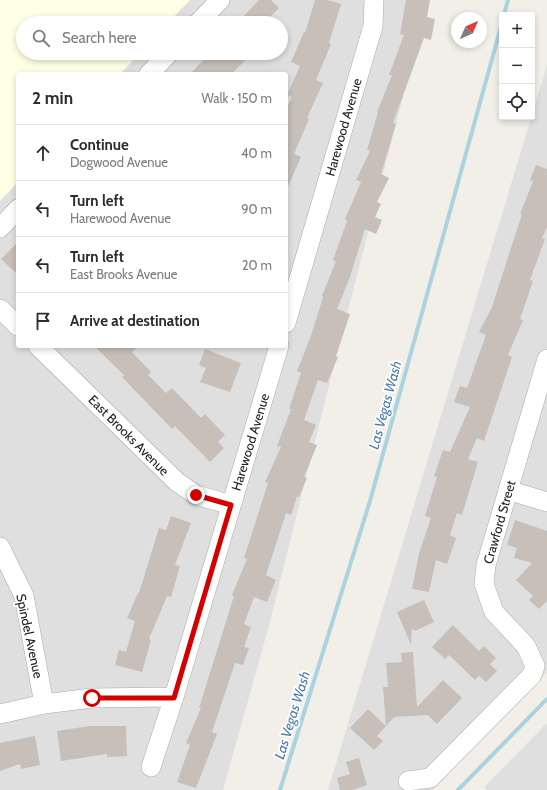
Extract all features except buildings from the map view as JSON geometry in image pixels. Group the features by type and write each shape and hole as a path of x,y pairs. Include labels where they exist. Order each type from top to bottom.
{"street":[{"path":"205,16 220,0"},
{"name":"Harewood Avenue","path":"288,308 292,279 373,26 374,0"},
{"path":"151,72 162,60"},
{"path":"0,228 16,211"},
{"path":"0,308 16,324"},
{"name":"East Brooks Avenue","path":"40,348 177,482 196,495 231,505"},
{"name":"Harewood Avenue","path":"151,768 174,698 278,348"},
{"name":"Crawford Street","path":"408,781 430,778 532,675 535,666 526,646 494,612 484,584 486,565 547,359"},
{"path":"508,490 547,502"},
{"name":"Spindel Avenue","path":"0,547 24,596 44,704"},
{"path":"0,714 44,704 92,698 174,698"}],"shaded area":[{"path":"0,0 428,0 339,345 270,622 223,790 0,790"},
{"path":"0,0 190,0 175,16 16,16 16,60 133,60 122,72 16,72 16,184 0,201"},
{"path":"547,65 547,672 433,790 328,790 530,120 535,120 535,105"},
{"path":"547,723 547,790 487,790 484,787"}],"waterway":[{"name":"Las Vegas Wash","path":"505,12 508,0"},
{"name":"Las Vegas Wash","path":"280,790 370,501 499,34"},
{"name":"Las Vegas Wash","path":"458,790 547,699"}],"route":[{"path":"92,698 174,698 231,505 196,495"}]}
